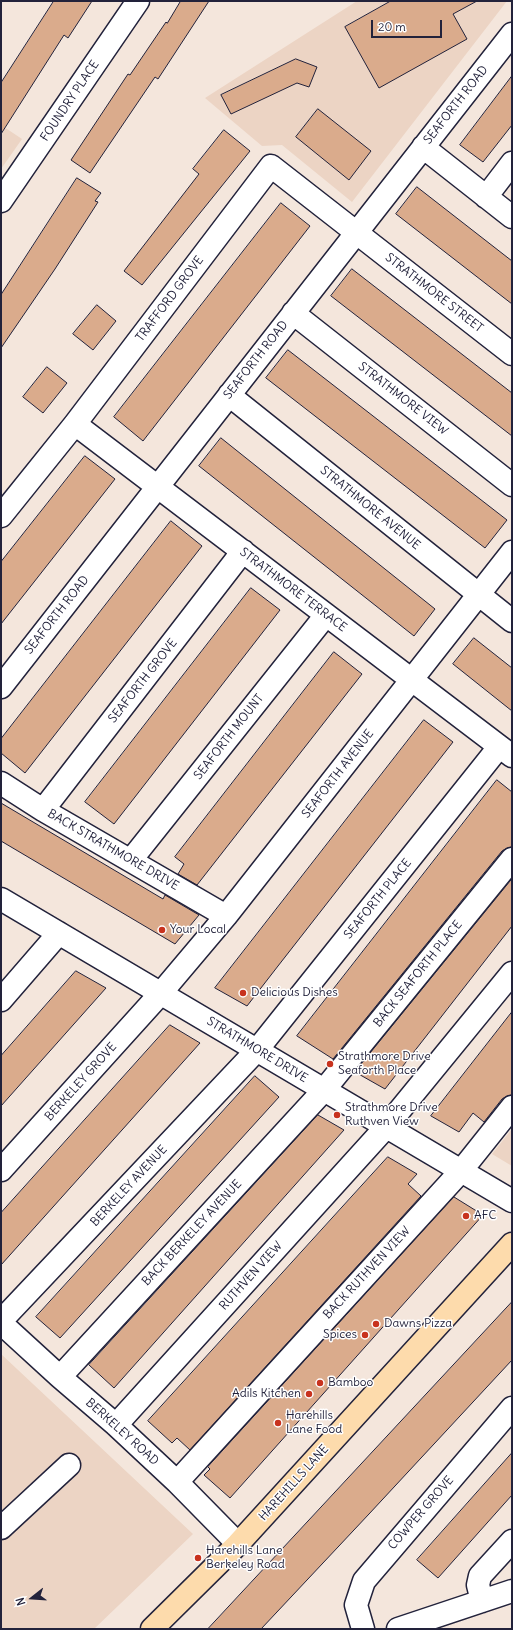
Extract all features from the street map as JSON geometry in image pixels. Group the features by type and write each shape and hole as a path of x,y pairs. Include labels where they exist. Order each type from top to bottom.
{"main road":[{"name":"HAREHILLS LANE","path":"152,1629 238,1544 512,1244"}],"street":[{"name":"FOUNDRY PLACE","path":"1,201 138,1"},
{"name":"SEAFORTH ROAD","path":"1,687 512,34"},
{"path":"423,147 512,217"},
{"path":"486,197 512,163"},
{"name":"TRAFFORD GROVE","path":"1,516 75,424 271,166 356,232"},
{"name":"STRATHMORE STREET","path":"356,232 512,354"},
{"name":"STRATHMORE VIEW","path":"293,313 512,485"},
{"name":"STRATHMORE AVENUE","path":"229,395 512,621"},
{"name":"STRATHMORE TERRACE","path":"75,424 506,752"},
{"name":"SEAFORTH GROVE","path":"43,810 243,552"},
{"name":"SEAFORTH AVENUE","path":"161,993 226,916 512,552"},
{"name":"SEAFORTH MOUNT","path":"131,860 326,615"},
{"name":"SEAFORTH PLACE","path":"257,1050 506,752"},
{"name":"BACK STRATHMORE DRIVE","path":"1,783 43,810 226,916"},
{"name":"BACK SEAFORTH PLACE","path":"324,1090 512,859"},
{"name":"STRATHMORE DRIVE","path":"1,899 512,1201"},
{"path":"1,1000 59,933"},
{"name":"RUTHVEN VIEW","path":"116,1425 386,1127 512,973"},
{"name":"BERKELEY GROVE","path":"1,1170 161,993"},
{"name":"BERKELEY AVENUE","path":"1,1322 257,1050"},
{"name":"BACK BERKELEY AVENUE","path":"60,1377 324,1090"},
{"name":"BACK RUTHVEN VIEW","path":"177,1482 461,1171 512,1107"},
{"name":"BERKELEY ROAD","path":"1,1322 177,1482 238,1544"},
{"name":"COWPER GROVE","path":"364,1629 356,1605 364,1581 512,1408"},
{"path":"1,1528 69,1465"},
{"path":"482,1601 478,1585 480,1576 512,1541"},
{"path":"398,1629 512,1591"}],"shaded area":[{"path":"357,1 507,1 352,202 282,145 262,146 205,98"},
{"path":"1,125 22,139 1,169"},
{"path":"512,1129 512,1166 492,1154"},
{"path":"1,1354 193,1534 94,1629 1,1629"}],"building":[{"path":"54,1 92,1 68,38 64,35 1,134 1,83"},
{"path":"181,1 209,1 158,79 155,77 90,173 71,160 128,74 130,75"},
{"path":"391,1 477,1 453,14 467,39 379,88 345,27"},
{"path":"296,59 317,67 309,87 297,83 231,114 221,95"},
{"path":"512,76 512,125 483,162 460,145"},
{"path":"318,109 371,151 349,180 296,137"},
{"path":"224,130 250,151 142,285 124,271 199,174 193,169"},
{"path":"77,178 101,193 95,201 98,202 55,269 1,348 1,295"},
{"path":"417,187 512,261 512,304 396,214"},
{"path":"281,203 310,226 143,441 114,417"},
{"path":"352,269 512,393 512,436 331,296"},
{"path":"97,305 116,321 93,350 73,334"},
{"path":"288,350 507,520 485,548 266,378"},
{"path":"47,367 67,383 43,413 23,397"},
{"path":"221,438 435,609 414,636 199,466"},
{"path":"85,456 115,479 1,624 1,562"},
{"path":"171,521 202,546 25,773 1,753 1,739"},
{"path":"251,588 280,610 114,824 85,802"},
{"path":"474,638 512,668 512,711 453,664"},
{"path":"334,652 362,674 197,885 178,874 184,864 175,857"},
{"path":"424,720 453,742 247,1006 215,988"},
{"path":"497,780 512,792 512,847 502,851 333,1059 297,1036"},
{"path":"1,803 163,899 165,895 199,915 175,944 1,841"},
{"path":"512,879 512,926 385,1089 355,1072"},
{"path":"76,971 106,988 1,1106 1,1056"},
{"path":"512,1012 512,1095 502,1099 484,1122 473,1113 459,1132 431,1116"},
{"path":"170,1025 200,1043 1,1265 1,1213"},
{"path":"255,1076 279,1097 60,1338 36,1317"},
{"path":"318,1115 344,1130 114,1388 89,1365"},
{"path":"388,1157 417,1174 408,1184 421,1196 190,1450 177,1438 172,1443 148,1421"},
{"path":"454,1197 483,1215 230,1498 204,1475 210,1469 208,1467"},
{"path":"512,1302 512,1360 369,1514 261,1629 208,1629"},
{"path":"512,1453 512,1495 438,1578 417,1560"}],"place":[{"name":"Your Local","path":"162,930"},
{"name":"Delicious Dishes","path":"243,993"},
{"name":"Strathmore Drive Seaforth Place","path":"330,1064"},
{"name":"Strathmore Drive Ruthven View","path":"337,1115"},
{"name":"AFC","path":"466,1216"},
{"name":"Dawns Pizza","path":"376,1324"},
{"name":"Spices","path":"365,1335"},
{"name":"Bamboo","path":"320,1383"},
{"name":"Adils Kitchen","path":"309,1394"},
{"name":"Harehills Lane Food","path":"278,1423"},
{"name":"Harehills Lane Berkeley Road","path":"198,1558"}]}
